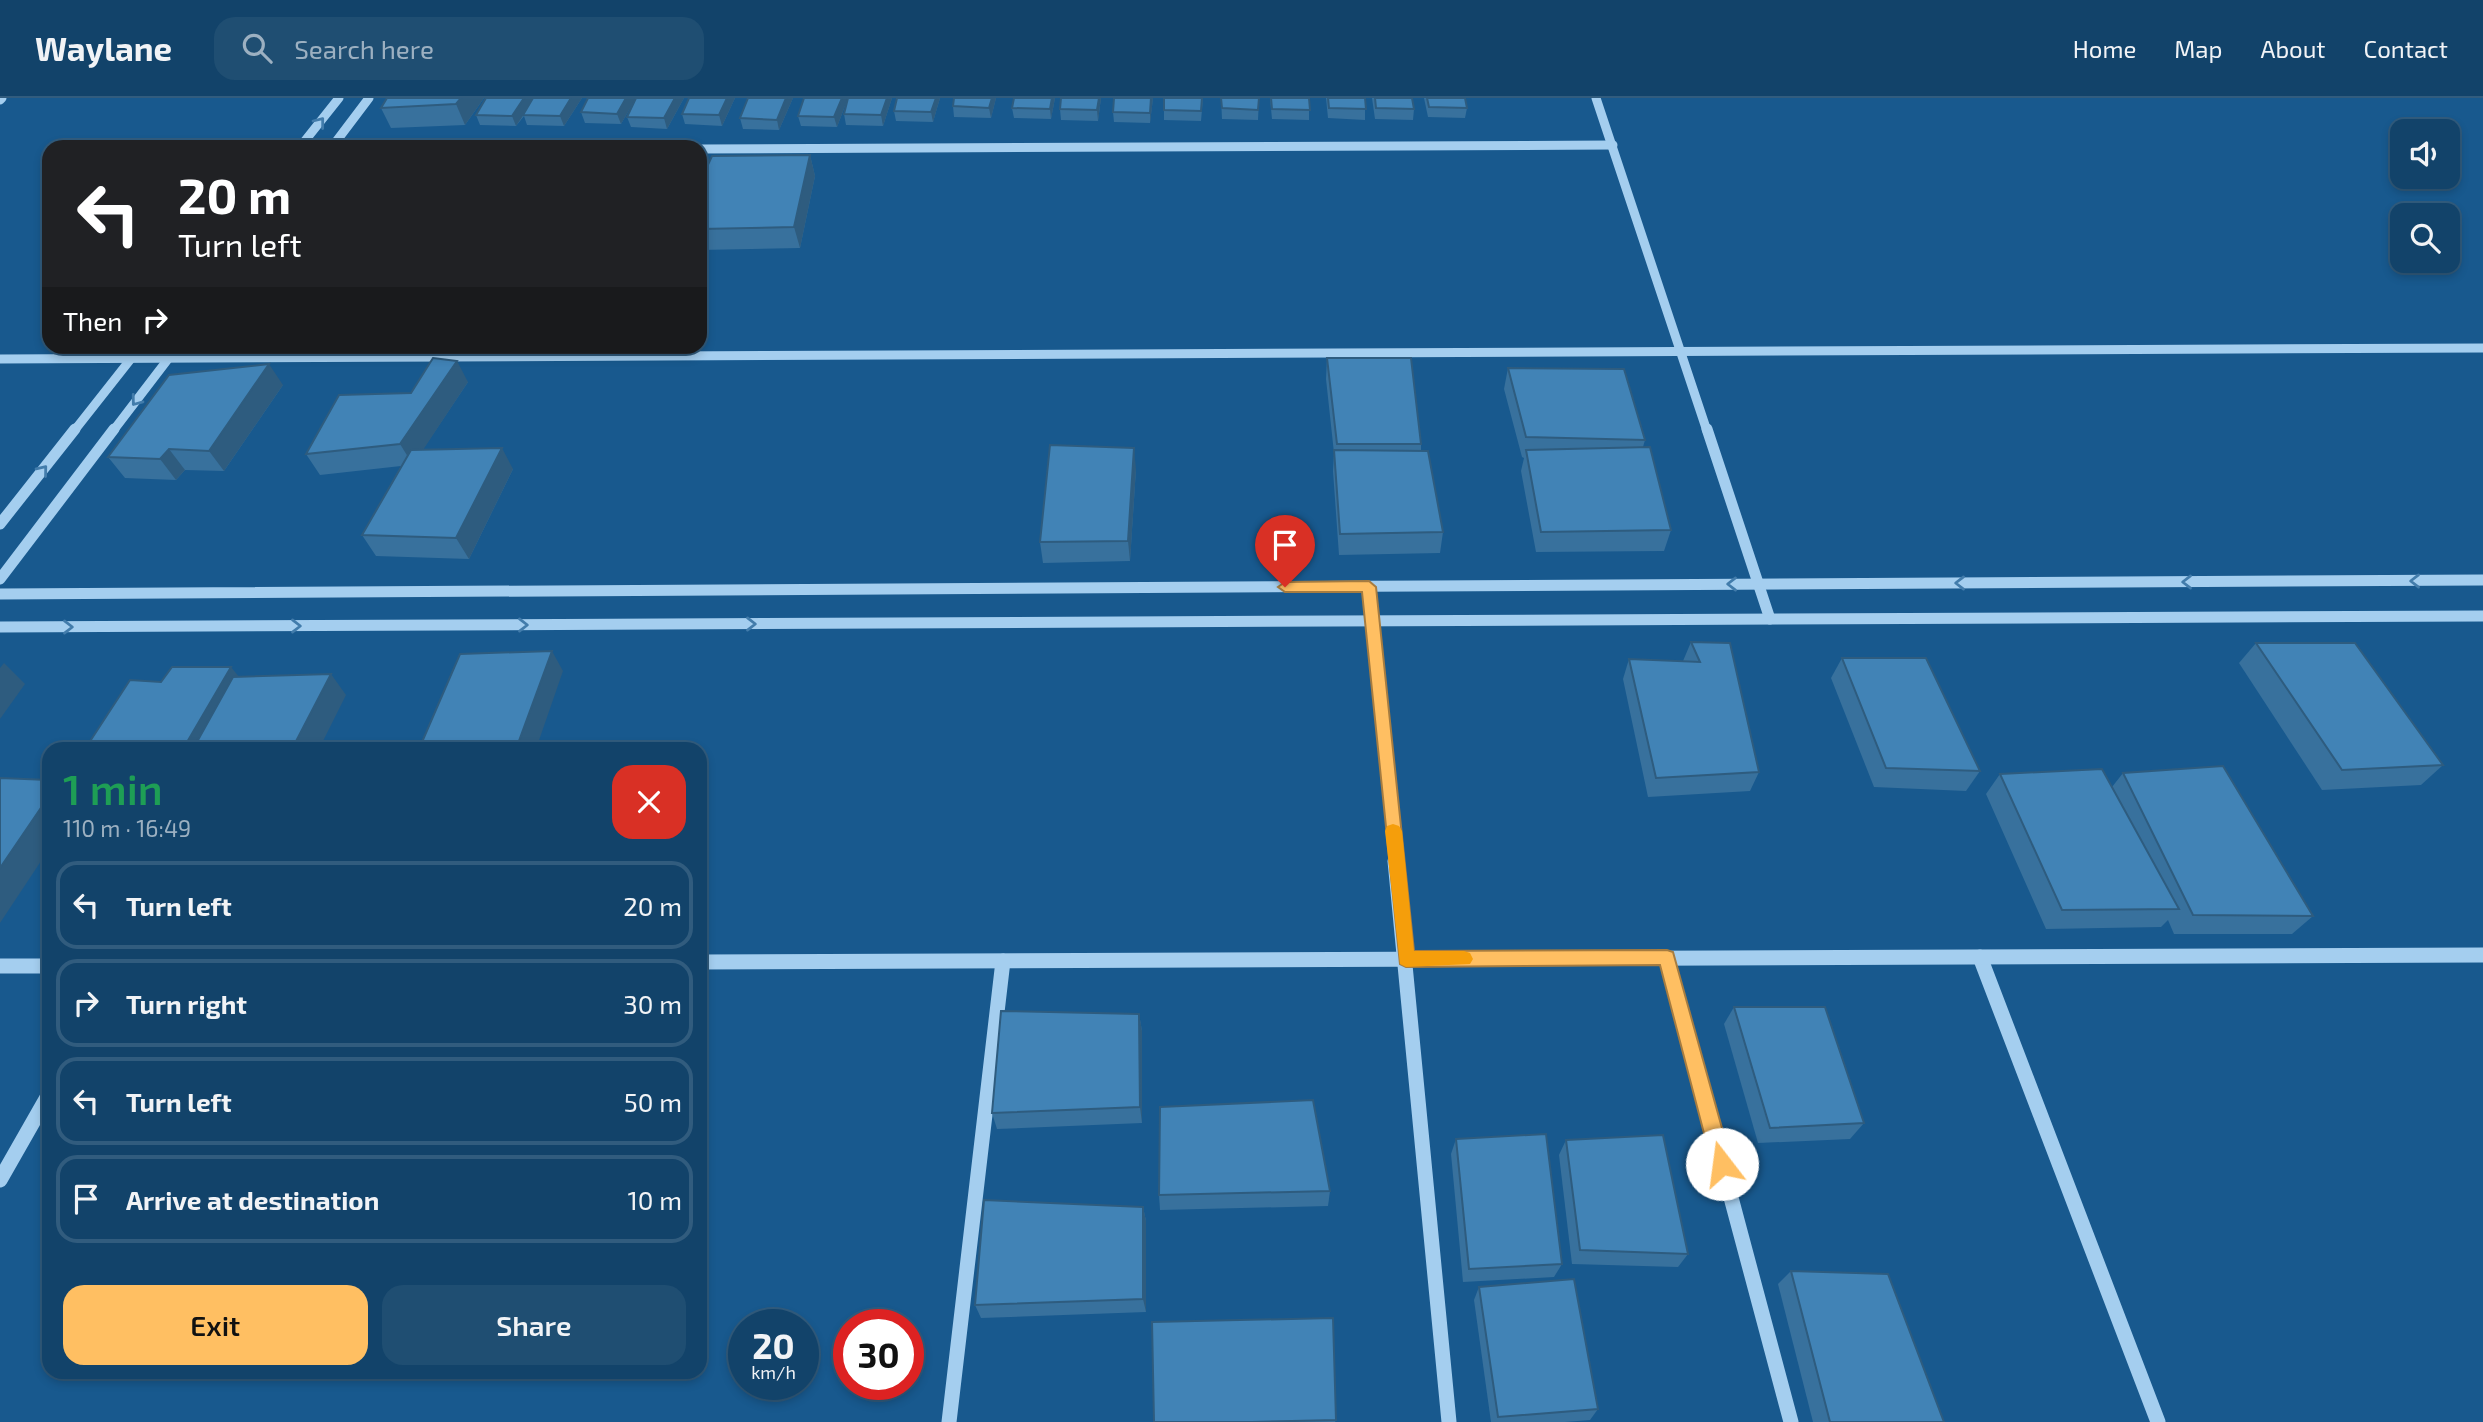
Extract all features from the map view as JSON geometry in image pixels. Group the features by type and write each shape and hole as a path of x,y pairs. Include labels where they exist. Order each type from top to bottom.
{"street":[{"path":"306,140 339,98"},
{"path":"337,140 369,98"},
{"path":"1596,98 1770,619"},
{"path":"707,149 1613,145"},
{"path":"0,359 2483,348"},
{"path":"0,524 135,354"},
{"path":"0,579 172,354"},
{"path":"0,594 2483,580"},
{"path":"1369,587 1449,1422"},
{"path":"0,628 2483,616"},
{"path":"707,962 2483,954"},
{"path":"1980,957 2158,1422"},
{"path":"1667,958 1791,1422"},
{"path":"949,1422 1003,961"},
{"path":"0,966 42,966"},
{"path":"0,1180 42,1106"}],"building":[{"path":"387,98 461,98 456,104 381,108"},
{"path":"486,98 524,98 512,116 476,115"},
{"path":"533,98 571,98 560,116 523,115"},
{"path":"588,98 626,98 617,114 581,112"},
{"path":"636,98 675,98 664,118 627,117"},
{"path":"689,98 727,98 719,115 682,114"},
{"path":"748,98 786,98 777,120 740,118"},
{"path":"804,98 842,98 834,117 798,116"},
{"path":"848,98 887,98 881,115 844,114"},
{"path":"897,98 936,98 931,112 894,111"},
{"path":"954,98 992,98 989,108 953,106"},
{"path":"1014,98 1052,98 1050,109 1012,108"},
{"path":"1061,98 1099,98 1097,110 1060,109"},
{"path":"1114,98 1151,98 1150,113 1113,112"},
{"path":"1164,98 1202,98 1201,111 1164,110"},
{"path":"1221,98 1259,98 1258,110 1222,108"},
{"path":"1271,98 1309,98 1310,110 1272,109"},
{"path":"1328,98 1365,98 1366,109 1329,108"},
{"path":"1375,98 1412,98 1414,109 1376,108"},
{"path":"1427,98 1465,98 1467,108 1429,107"},
{"path":"810,155 794,227 707,229 707,167 712,156"},
{"path":"433,358 457,361 400,444 306,454 339,395 411,393"},
{"path":"1327,358 1411,358 1421,444 1337,444"},
{"path":"269,364 209,451 169,449 160,459 108,457 169,375"},
{"path":"1508,368 1624,369 1645,440 1526,437"},
{"path":"1050,445 1134,448 1128,541 1040,542"},
{"path":"1650,447 1671,530 1541,532 1526,450"},
{"path":"502,448 456,538 362,535 411,450"},
{"path":"1334,450 1428,451 1443,532 1340,534"},
{"path":"1691,642 1730,643 1759,772 1656,778 1629,659 1700,662"},
{"path":"2256,643 2355,643 2443,765 2342,770"},
{"path":"552,651 519,742 422,742 460,654"},
{"path":"1842,658 1926,658 1980,771 1886,768"},
{"path":"172,667 231,667 187,742 90,742 130,680 161,682"},
{"path":"331,674 296,742 197,742 233,677"},
{"path":"2223,766 2313,916 2193,915 2123,773"},
{"path":"2102,769 2179,909 2062,910 2000,774"},
{"path":"0,778 42,780 42,806 0,868"},
{"path":"1734,1007 1825,1007 1864,1123 1770,1128"},
{"path":"1001,1011 1139,1014 1140,1107 992,1113"},
{"path":"1313,1100 1330,1191 1159,1195 1160,1107"},
{"path":"1546,1134 1562,1264 1469,1269 1456,1139"},
{"path":"1663,1135 1688,1254 1580,1250 1566,1140"},
{"path":"984,1200 1143,1207 1143,1299 975,1305"},
{"path":"1791,1271 1888,1274 1944,1422 1830,1422"},
{"path":"1574,1279 1598,1409 1498,1417 1479,1287"},
{"path":"1333,1318 1336,1420 1154,1422 1152,1322"}],"slow traffic":[{"path":"1393,831 1406,959 1464,959"}],"route":[{"path":"1285,587 1369,587 1406,959 1667,958 1722,1164"}]}
